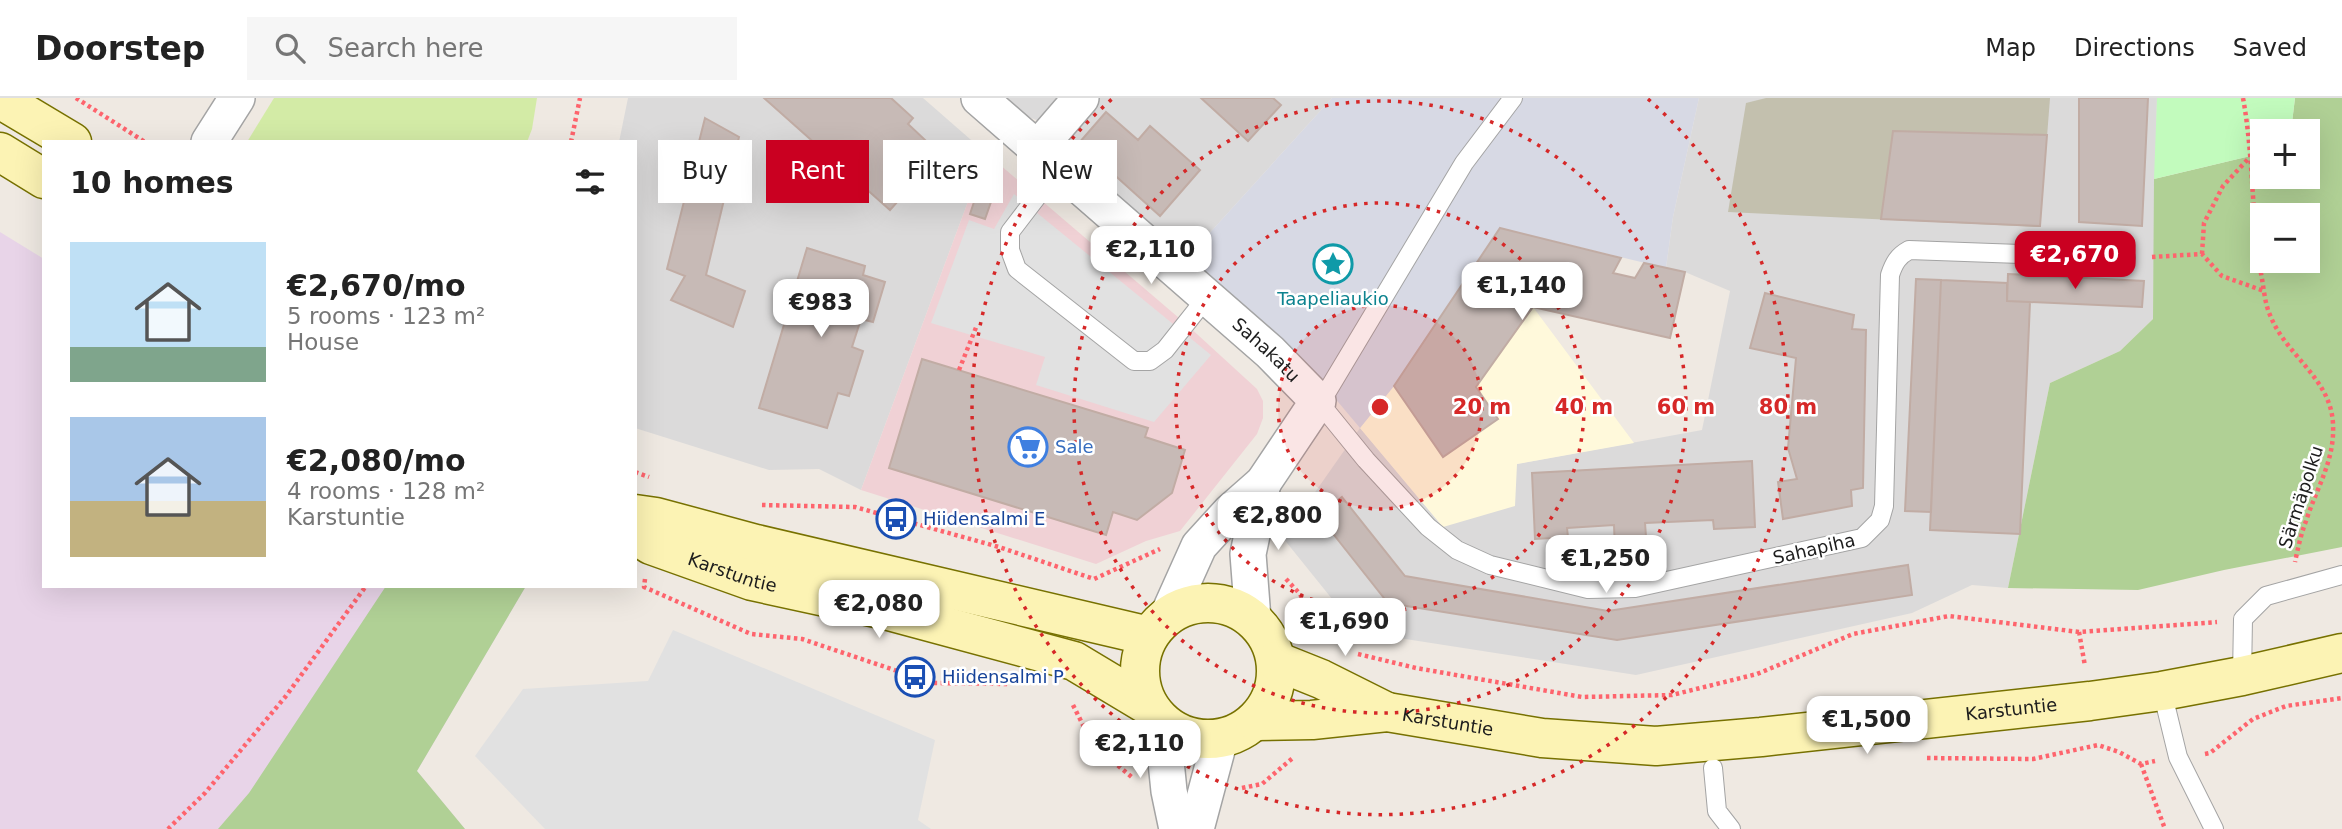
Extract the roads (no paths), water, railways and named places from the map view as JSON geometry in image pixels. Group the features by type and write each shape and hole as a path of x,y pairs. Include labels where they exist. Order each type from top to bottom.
{"main road":[{"path":"0,99 69,140"},
{"path":"0,152 42,178"},
{"name":"Karstuntie","path":"637,514 783,550 1158,625"},
{"name":"Karstuntie","path":"637,536 651,545 752,581 885,610 1074,661 1155,714"},
{"path":"1211,602 1234,607 1253,619 1264,631 1276,661 1275,683 1268,704 1255,721 1220,739 1199,739 1179,733 1155,714 1142,689 1139,671 1141,653 1158,625 1189,605 1211,602"},
{"name":"Karstuntie","path":"1255,721 1312,720 1387,712 1542,738 1656,746 1775,736 2162,691 2342,653"},
{"name":"Karstuntie","path":"1276,661 1321,679 1387,712"}],"street":[{"path":"210,140 237,98"},
{"name":"Sahakatu","path":"979,98 1027,140"},
{"path":"1058,140 1081,98"},
{"name":"Sahakatu","path":"1099,203 1270,352 1318,401"},
{"path":"1158,625 1199,546 1230,512 1264,483 1318,401"},
{"path":"1253,619 1248,554 1264,483"},
{"path":"1155,714 1177,829"},
{"path":"1196,829 1220,739"}],"lane":[{"path":"1318,401 1328,390 1464,163 1513,98"},
{"path":"1025,203 1010,232 1010,250 1017,269 1134,361 1150,361 1165,350 1207,297"},
{"name":"Sahapiha","path":"1318,401 1366,460 1428,527 1457,550 1490,565 1588,589 1635,588 1862,538 1880,520 1884,506 1890,275 1901,254 1909,250 2126,258"},
{"path":"2242,676 2243,620 2266,596 2342,575"},
{"path":"2162,691 2178,757 2214,829"},
{"path":"1713,768 1717,811 1731,829"}],"place":[{"name":"Taapeliaukio","path":"1333,264"},
{"name":"Sale","path":"1028,447"},
{"name":"Hiidensalmi E","path":"896,519"},
{"name":"Hiidensalmi P","path":"915,677"}]}
